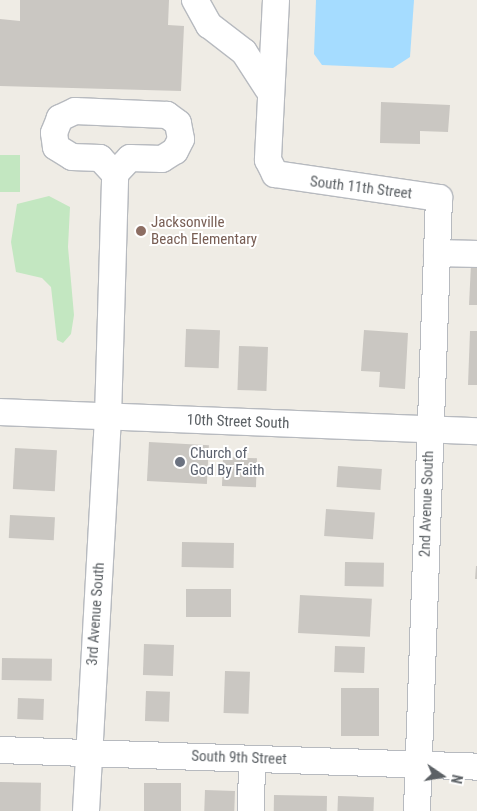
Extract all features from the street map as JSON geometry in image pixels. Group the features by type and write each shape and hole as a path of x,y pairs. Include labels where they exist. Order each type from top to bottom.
{"street":[{"path":"195,0 209,24 244,52 268,89"},
{"path":"268,89 273,74 276,0"},
{"name":"South 11th Street","path":"268,89 268,160 275,174 284,179 439,198"},
{"name":"3rd Avenue South","path":"86,811 108,417 115,174"},
{"name":"2nd Avenue South","path":"417,811 439,198"},
{"path":"437,253 477,254"},
{"name":"10th Street South","path":"0,412 477,431"},
{"name":"South 9th Street","path":"0,750 477,767"},
{"path":"251,811 252,759"}],"green space":[{"path":"0,155 20,155 20,192 0,192"},
{"path":"49,196 70,207 68,247 74,315 71,334 63,343 57,340 51,287 42,278 16,272 11,242 17,204"}],"water":[{"path":"316,0 414,0 410,57 393,68 322,65 314,54"}],"building":[{"path":"20,0 169,0 168,25 184,26 181,91 0,86 0,19 20,21"},
{"path":"381,102 450,105 448,132 420,131 420,144 380,143"},
{"path":"471,264 477,265 477,305 469,305"},
{"path":"186,329 220,330 219,368 185,367"},
{"path":"364,330 408,333 405,389 379,387 380,372 361,371"},
{"path":"470,331 477,331 477,385 468,385"},
{"path":"239,346 268,347 266,391 237,390"},
{"path":"149,442 209,445 207,484 147,481"},
{"path":"15,448 57,450 55,491 13,489"},
{"path":"223,457 257,458 256,487 222,486"},
{"path":"338,466 382,469 380,490 337,487"},
{"path":"326,509 375,512 373,539 324,536"},
{"path":"10,515 55,517 54,540 9,538"},
{"path":"182,542 234,543 234,568 182,567"},
{"path":"345,562 384,563 384,587 345,586"},
{"path":"476,566 477,579 475,579"},
{"path":"186,589 231,589 231,617 186,617"},
{"path":"300,595 372,599 370,637 298,633"},
{"path":"144,644 174,645 173,676 143,675"},
{"path":"335,646 365,647 364,673 334,672"},
{"path":"2,658 52,659 52,681 2,680"},
{"path":"225,671 250,672 249,714 224,713"},
{"path":"341,688 379,688 379,736 341,736"},
{"path":"146,691 170,692 169,722 145,721"},
{"path":"18,698 44,699 43,720 17,719"},
{"path":"0,782 41,783 41,811 0,811"},
{"path":"144,783 181,783 181,811 144,811"},
{"path":"205,790 235,791 234,811 204,811"},
{"path":"274,795 327,796 327,811 274,811"},
{"path":"338,796 374,797 373,811 337,811"}],"place":[{"name":"Jacksonville Beach Elementary","path":"141,231"},
{"name":"Church of God By Faith","path":"180,462"}]}
